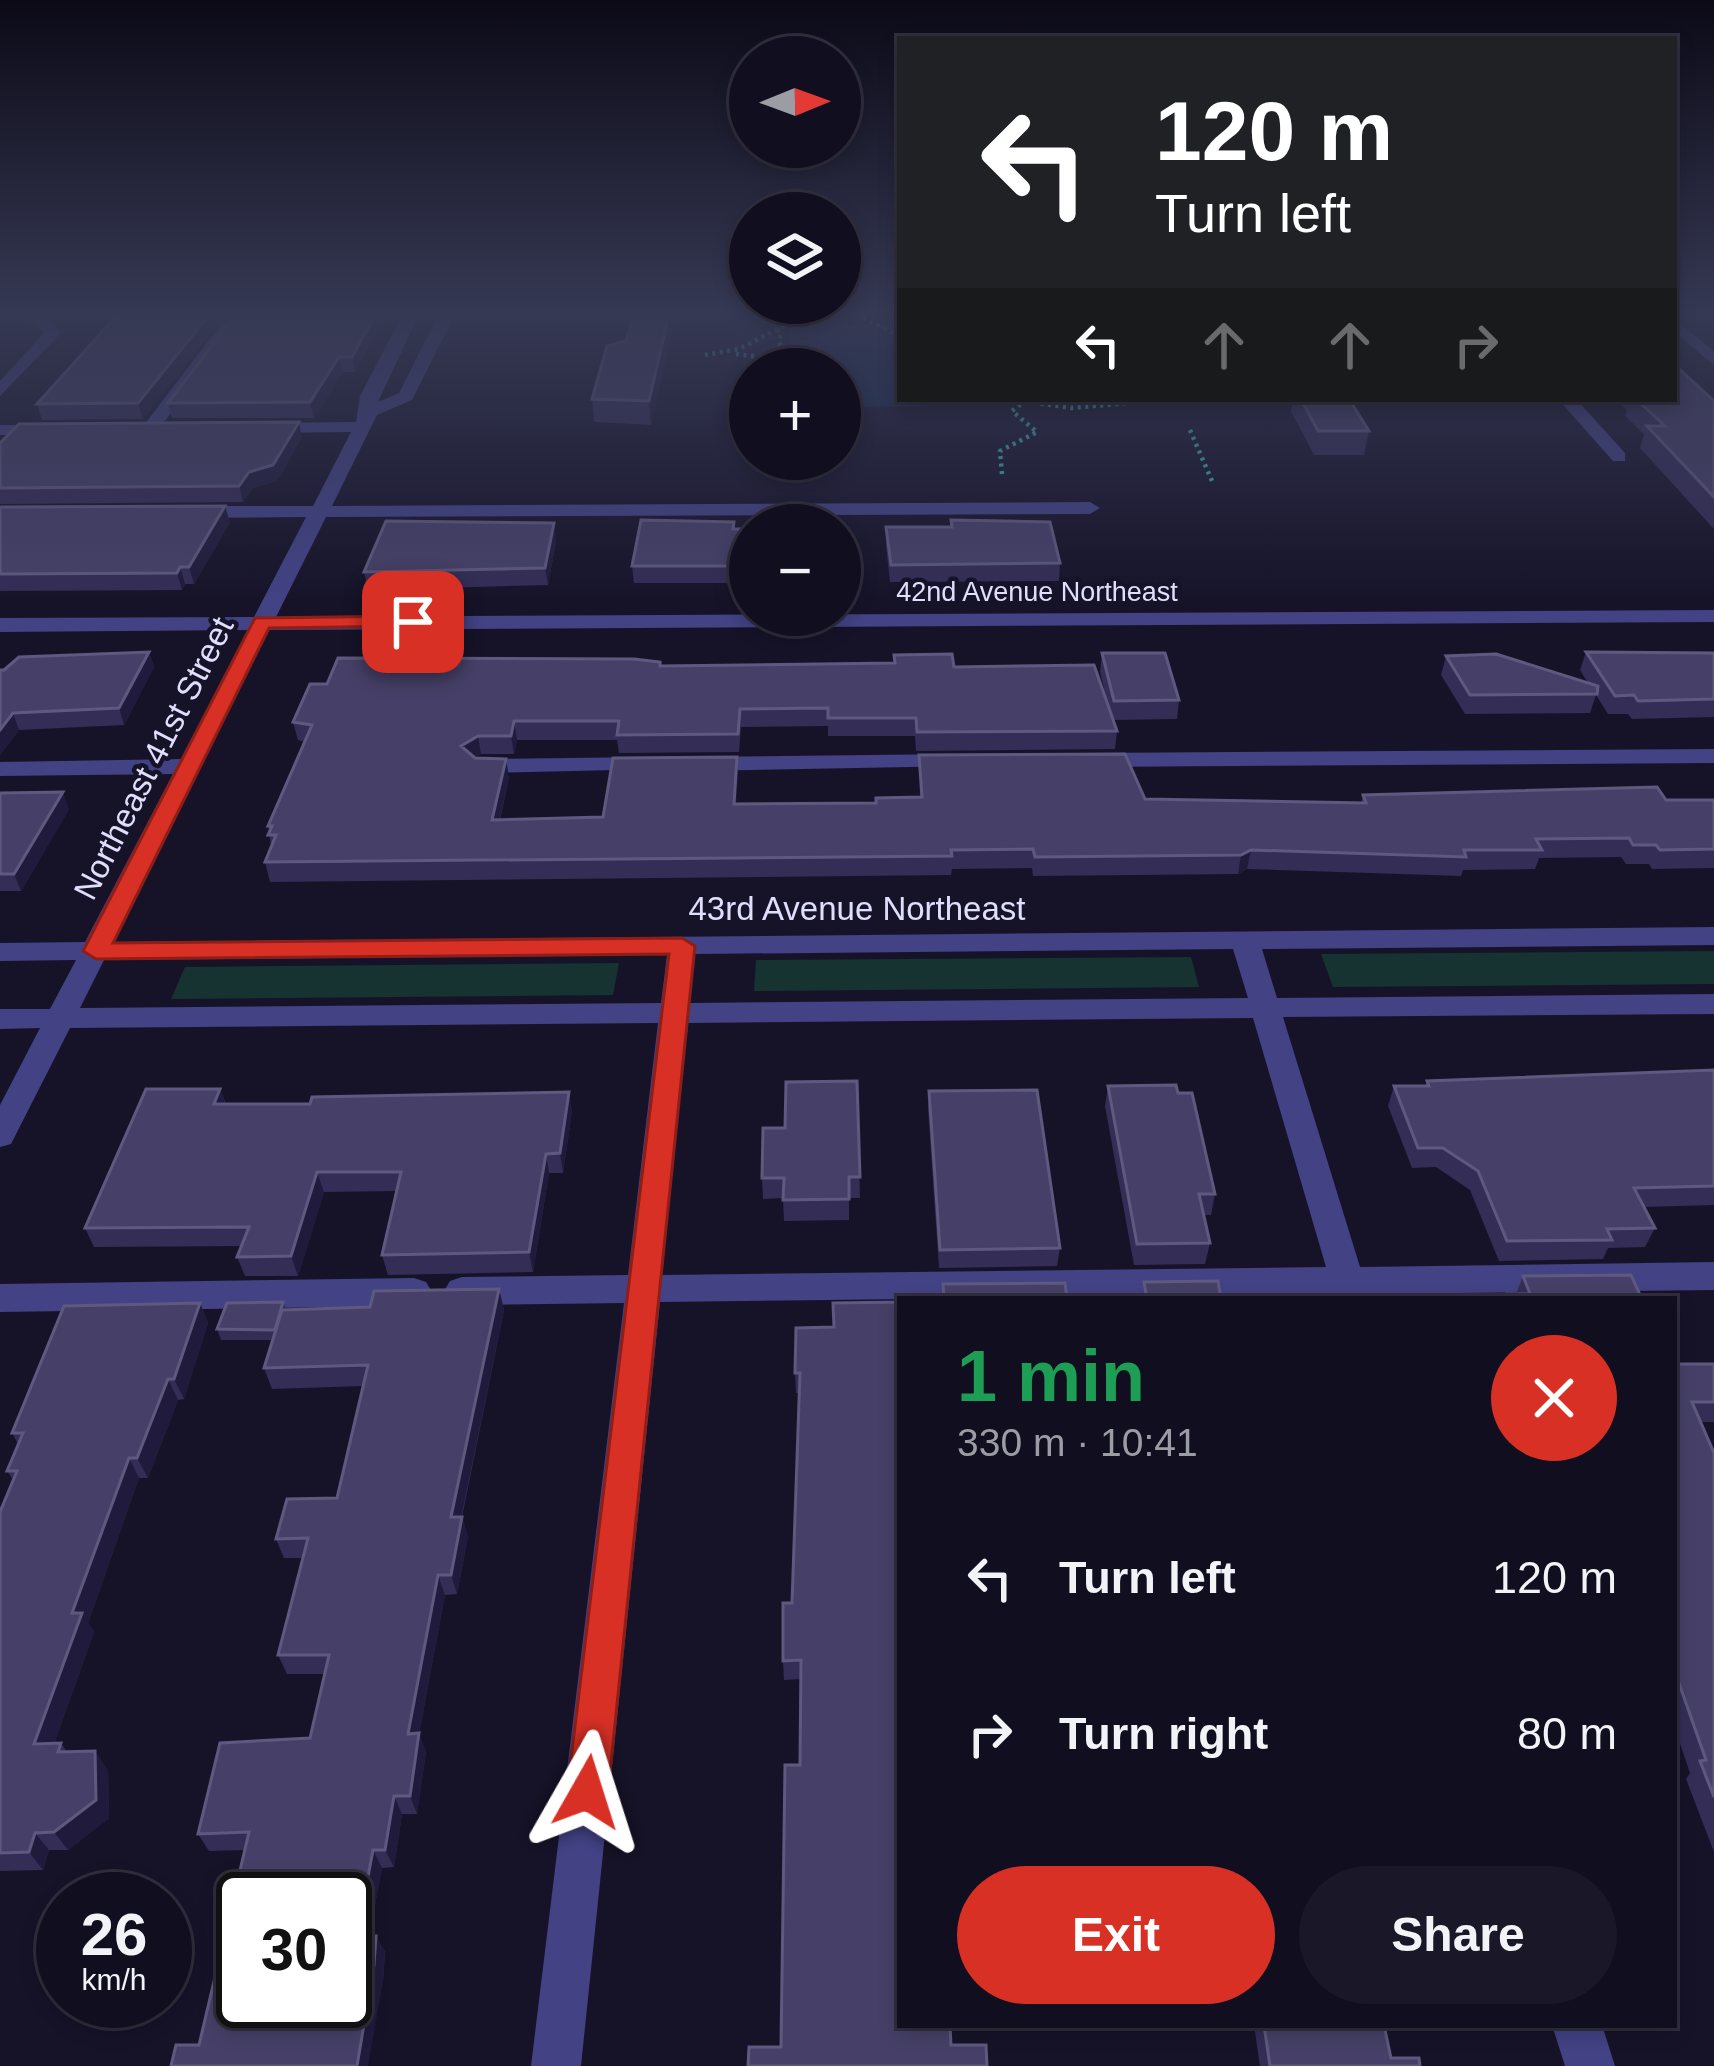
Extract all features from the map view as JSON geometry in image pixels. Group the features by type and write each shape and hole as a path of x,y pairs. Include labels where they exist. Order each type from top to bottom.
{"street":[{"path":"129,429 160,429 173,410"},
{"name":"Northeast 41st Street","path":"0,1136 192,766 367,410"},
{"name":"Northeast 41st Street","path":"366,420 382,410"},
{"path":"1577,410 1619,457"},
{"path":"237,428 366,420"},
{"path":"0,430 64,430"},
{"path":"166,512 1090,508"},
{"name":"42nd Avenue Northeast","path":"0,625 1714,616"},
{"path":"1058,760 1714,757"},
{"path":"481,766 988,761"},
{"path":"0,769 192,766"},
{"name":"43rd Avenue Northeast","path":"0,952 1714,936"},
{"path":"1245,941 1350,1290"},
{"path":"556,2066 682,946"},
{"path":"0,1019 1714,1004"},
{"path":"0,1298 645,1288 1350,1290 1714,1276"},
{"path":"1578,2028 1590,2066"}],"path":[{"path":"1002,474 1000,452 1037,432 1013,410"},
{"path":"1190,430 1212,481"}],"green space":[{"path":"1714,951 1714,984 1333,987 1321,954"},
{"path":"1191,957 1199,987 754,991 756,960"},
{"path":"619,963 613,995 171,999 185,967"}],"building":[{"path":"1307,410 1356,410 1369,431 1318,431"},
{"path":"1648,410 1714,410 1714,497 1647,426 1665,426"},
{"path":"299,422 273,465 249,472 239,486 0,488 0,443 19,424"},
{"path":"225,506 189,567 180,567 177,573 0,574 0,507"},
{"path":"641,520 729,522 729,566 632,566"},
{"path":"951,520 1050,522 1060,563 891,565 886,527 952,527"},
{"path":"386,521 554,523 545,568 364,572"},
{"path":"149,652 119,708 13,713 0,730 0,670 19,657"},
{"path":"1586,652 1714,653 1714,699 1638,701 1634,695 1615,696"},
{"path":"1102,653 1165,653 1179,700 1114,701"},
{"path":"952,654 954,667 1094,665 1117,731 917,732 916,718 828,718 828,708 740,709 738,734 617,735 619,721 514,721 511,736 478,736 461,746 475,758 506,759 492,820 603,817 613,758 737,757 734,804 876,803 876,798 922,797 919,755 1125,754 1145,799 1366,803 1363,795 1657,787 1666,800 1714,800 1714,849 1660,850 1656,845 1633,845 1629,838 1536,839 1542,850 1464,850 1466,857 1251,850 1241,855 1035,857 1033,849 951,850 952,856 265,862 276,835 268,835 272,826 268,826 312,725 293,722 310,684 327,684 338,658 634,659 660,662 660,666 895,663 894,655"},
{"path":"1496,654 1598,686 1597,694 1470,695 1446,656"},
{"path":"63,792 14,874 0,874 0,793"},
{"path":"1714,1070 1714,1186 1634,1188 1655,1228 1607,1229 1612,1240 1507,1241 1478,1171 1443,1148 1418,1148 1394,1086 1429,1086 1427,1081"},
{"path":"857,1081 860,1177 849,1177 849,1199 783,1200 784,1178 762,1178 763,1128 785,1128 786,1082"},
{"path":"1176,1085 1178,1093 1192,1093 1215,1194 1199,1194 1210,1243 1137,1244 1108,1086"},
{"path":"146,1089 220,1089 214,1104 310,1104 312,1097 569,1092 560,1153 546,1154 529,1252 382,1255 401,1172 317,1172 291,1256 237,1257 249,1227 85,1228"},
{"path":"1037,1090 1060,1248 940,1250 929,1091"},
{"path":"1631,1275 1641,1296 1507,1296 1530,1294 1523,1276"},
{"path":"1218,1281 1220,1296 1146,1296 1144,1282"},
{"path":"1065,1283 1067,1296 944,1296 943,1284"},
{"path":"499,1289 451,1517 462,1517 451,1575 438,1575 408,1734 419,1733 410,1796 394,1796 385,1850 373,1850 369,1872 240,1872 249,1832 198,1834 220,1743 310,1738 329,1655 278,1655 308,1538 276,1539 287,1499 337,1498 368,1365 264,1368 282,1310 370,1307 374,1291"},
{"path":"283,1302 275,1330 217,1329 227,1303"},
{"path":"897,1302 897,2028 950,2028 951,2045 986,2045 987,2066 748,2066 749,2047 781,2047 785,1765 800,1765 801,1660 783,1661 783,1603 792,1603 800,1373 795,1373 796,1328 834,1327 833,1303"},
{"path":"200,1303 174,1379 168,1379 137,1458 129,1458 72,1613 82,1613 34,1744 61,1743 58,1752 95,1751 96,1800 54,1832 35,1833 29,1852 0,1853 0,1512 17,1471 7,1471 23,1433 12,1433 64,1306"},
{"path":"1677,1364 1714,1364 1714,1402 1692,1402 1714,1453 1714,1797 1700,1761 1706,1760 1677,1678"},
{"path":"372,1936 376,1936 372,1977"},
{"path":"216,1973 216,2028 363,2028 357,2066 171,2066 176,2045 199,2045"},
{"path":"1264,2028 1385,2028 1391,2058 1419,2058 1420,2066 1270,2066"}],"route":[{"path":"413,622 262,622 96,951 682,946 587,1792"}]}
